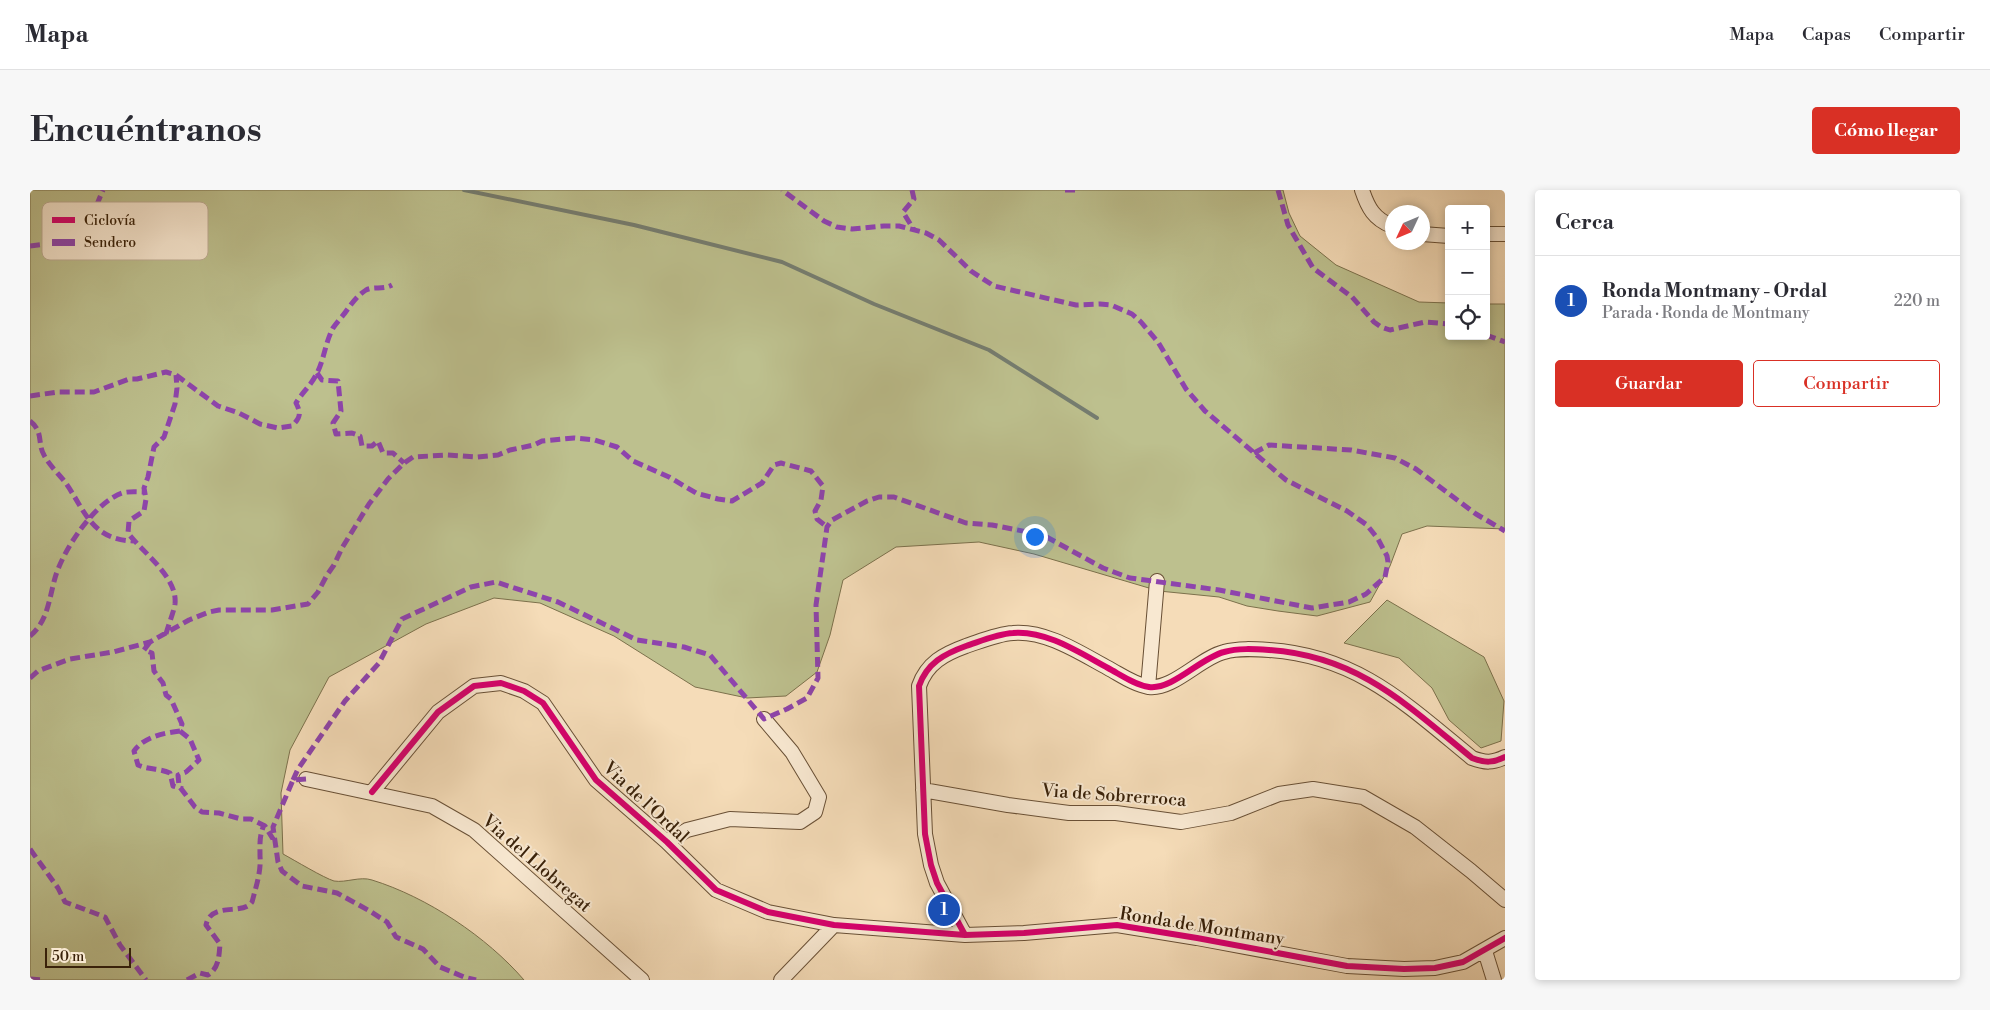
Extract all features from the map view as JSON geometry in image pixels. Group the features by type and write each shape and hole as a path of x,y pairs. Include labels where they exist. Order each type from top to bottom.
{"street":[{"path":"1362,190 1371,212 1385,222"},
{"path":"1490,234 1505,234"},
{"path":"1430,235 1445,236"},
{"path":"1148,687 1157,581"},
{"path":"966,936 937,883 931,865 925,834 919,686 926,670 940,657 949,652 1004,634 1029,633 1048,639 1148,687 1163,685 1207,658 1223,652 1253,649 1306,655 1359,674 1395,695 1472,758 1482,762 1494,762 1505,757"},
{"name":"Via de l'Ordal","path":"372,792 438,712 474,686 501,684 524,691 543,703 596,780 667,842 716,890 768,912 834,925 966,936"},
{"path":"667,842 687,830 730,818 800,822 815,812 819,797 792,752 764,719"},
{"name":"Via del Llobregat","path":"306,779 432,806 474,830 642,980"},
{"name":"Via de Sobrerroca","path":"923,790 1008,805 1069,813 1116,813 1181,822 1232,813 1279,794 1313,789 1363,797 1415,827 1505,900"},
{"path":"781,980 834,925"},
{"name":"Ronda de Montmany","path":"966,936 1117,925 1347,966 1404,970 1435,968 1463,962 1505,938"},
{"path":"1485,950 1494,980"}],"green space":[{"path":"30,190 1283,190 1289,213 1300,236 1336,265 1419,302 1445,303 1445,340 1490,340 1490,304 1505,304 1505,529 1427,526 1402,534 1390,566 1370,602 1317,616 1247,606 1219,597 1159,591 1034,554 979,542 896,547 843,580 830,635 817,672 786,696 747,698 695,687 614,636 540,603 494,598 426,624 329,677 290,750 281,793 283,854 334,881 372,880 414,897 455,920 474,934 509,964 524,980 30,980"},
{"path":"1387,600 1484,657 1504,701 1501,741 1481,748 1449,720 1432,688 1399,658 1344,643"}],"waterway":[{"path":"464,190 634,225 782,262 874,304 989,350 1097,418"}],"marked path":[{"path":"98,202 103,190"},
{"path":"293,780 298,769 345,701 379,663 402,619 471,587 496,582 558,602 637,640 684,647 710,655 764,719 787,709 807,698 818,678 816,605 827,527 832,520 867,501 879,497 894,497 966,523 992,525 1043,535 1103,568 1130,578 1219,590 1312,608 1349,602 1366,594 1385,577 1388,562 1387,556 1378,539 1367,525 1347,511 1286,480 1205,411 1186,389 1158,342 1132,314 1111,305 1076,305 994,286 971,271 939,240 926,233 899,226 852,229 837,227 824,221 782,190"},
{"path":"912,190 914,199 903,212 914,230"},
{"path":"1065,190 1080,190"},
{"path":"1278,190 1288,225 1313,268 1352,297 1374,322 1390,330 1425,322 1445,324"},
{"path":"30,246 42,245"},
{"path":"30,396 58,392 94,392 129,379 166,372 176,375 218,406 239,413 260,424 278,428 292,426 299,415 296,403 316,375 330,334 335,326 363,292 369,289 392,285"},
{"path":"1490,336 1505,342"},
{"path":"317,373 322,380 338,381 341,411 333,423 336,434 352,433 360,436 362,446 372,446 378,441 383,453 393,453 404,463"},
{"path":"166,634 175,604 171,584 158,566 128,533 129,521 144,511 146,499 144,488 154,447 164,437 175,404 176,375"},
{"path":"30,421 39,433 42,451 46,459 65,482 91,522 108,535 134,541"},
{"path":"30,678 38,671 70,659 113,652 150,642 189,620 209,612 219,610 272,610 308,604 318,592 369,504 388,479 413,457 447,455 477,457 498,455 542,441 574,438 595,440 617,447 633,461 669,477 696,493 732,501 762,483 774,465 781,463 811,471 823,486 821,500 815,511 817,519 827,527"},
{"path":"1254,453 1269,445 1351,450 1395,458 1416,469 1476,514 1505,531"},
{"path":"30,636 41,624 59,567 72,541 81,529 111,498 125,492 145,492"},
{"path":"150,642 144,650 152,653 154,671 163,683 166,695 171,699 182,724 180,731 190,739 199,760 186,772 178,775 179,786 195,807 202,812 251,819 265,826 273,839"},
{"path":"180,731 148,739 134,751 138,765 170,773 173,786 183,789"},
{"path":"306,779 293,780 273,827 278,862 282,871 302,886 337,893 368,910 387,922 396,937 423,949 440,967 476,980"},
{"path":"187,980 200,973 208,975 212,972 218,961 220,944 206,925 209,918 214,913 242,908 252,902 259,874 260,840 264,825"},
{"path":"30,849 58,888 65,902 105,917 120,945 146,980"},
{"path":"30,979 43,980"}],"cycle path":[{"path":"1505,757 1489,762 1472,758 1403,702 1380,686 1355,673 1329,662 1301,654 1269,650 1240,649 1224,652 1206,660 1167,684 1149,687 1133,682 1050,639 1038,635 1013,633 983,640 944,656 932,665 922,678 919,686 925,834 931,865 937,883 965,935 1024,933 1117,925 1347,966 1404,969 1435,968 1463,962 1505,938"},
{"path":"372,792 438,712 474,686 501,683 524,691 543,703 596,780 667,842 716,890 768,912 834,925 965,935"}],"place":[{"name":"Ronda Montmany - Ordal","path":"944,910"}]}
